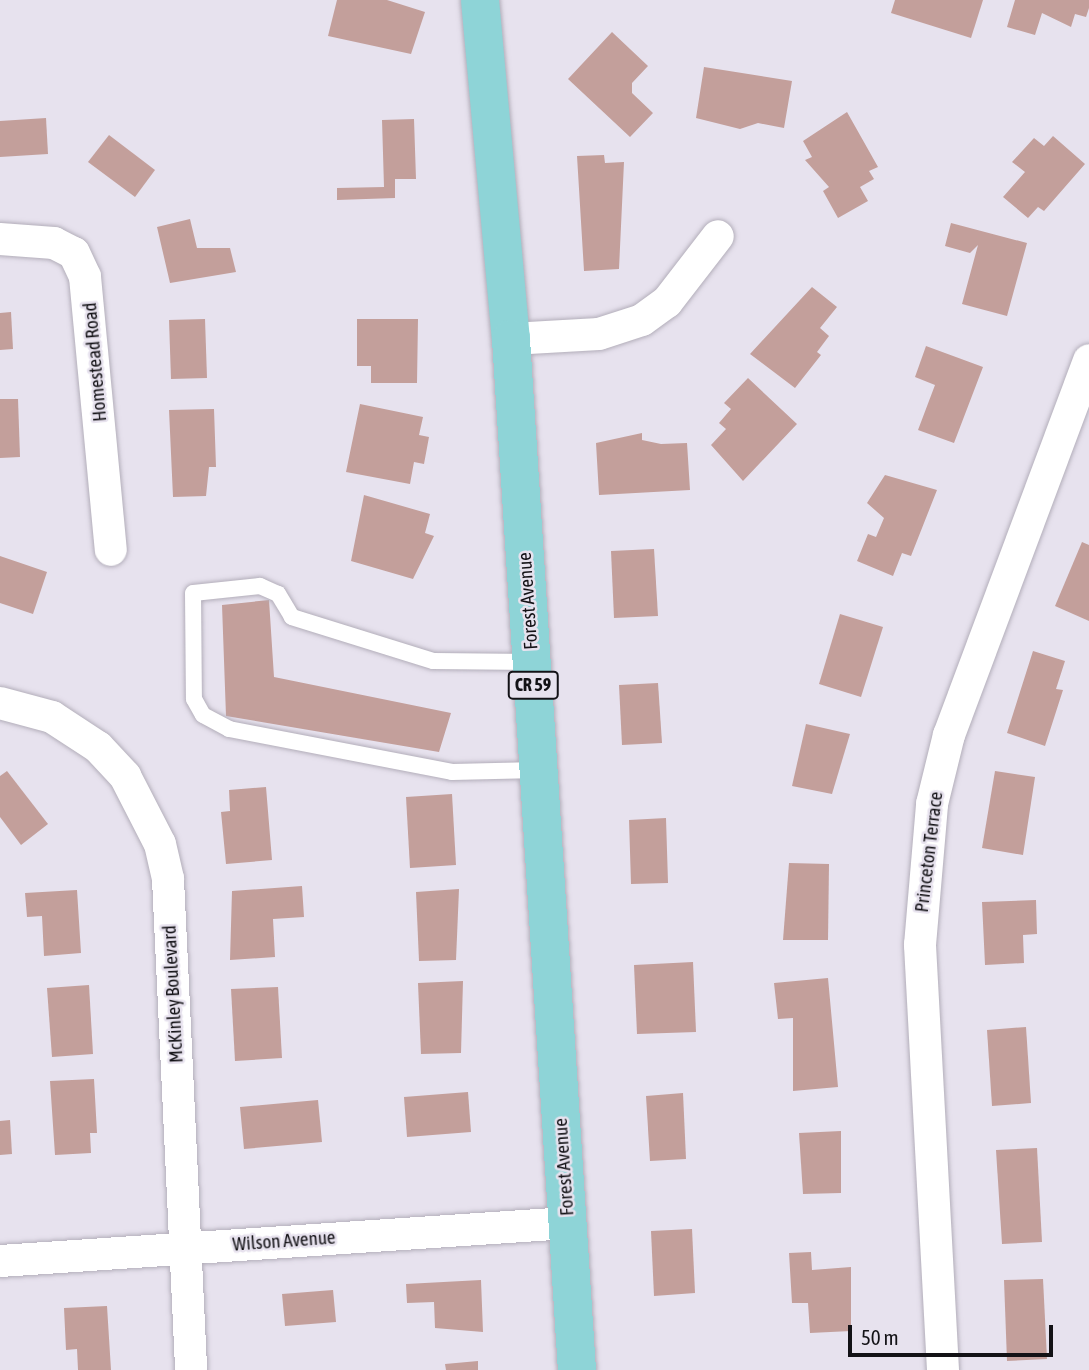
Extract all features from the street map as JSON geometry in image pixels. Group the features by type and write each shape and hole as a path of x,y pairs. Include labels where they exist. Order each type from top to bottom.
{"main road":[{"name":"Forest Avenue","path":"480,0 511,339 577,1370"}],"street":[{"path":"511,339 599,334 642,320 667,302 718,236"},
{"name":"Homestead Road","path":"0,239 54,243 74,253 85,277 111,550"},
{"name":"Princeton Terrace","path":"943,1370 920,945 932,804 949,735 1089,360"},
{"name":"McKinley Boulevard","path":"0,702 52,717 97,747 125,776 160,844 168,879 191,1370"},
{"name":"Wilson Avenue","path":"0,1261 567,1223"}],"lane":[{"path":"532,662 433,661 292,617 278,594 260,586 193,593 194,698 203,715 229,729 452,772 538,769"}],"building":[{"path":"337,0 387,0 425,12 411,54 328,36"},
{"path":"895,0 983,0 971,38 891,13"},
{"path":"1015,0 1089,0 1089,8 1086,17 1075,14 1071,27 1042,13 1035,35 1007,27"},
{"path":"612,32 648,66 632,83 632,93 653,113 630,137 568,79"},
{"path":"704,67 792,81 784,128 758,123 740,129 696,118"},
{"path":"847,112 878,167 869,171 874,179 860,187 868,201 838,218 823,191 829,187 805,160 812,157 803,141"},
{"path":"46,118 48,154 0,157 0,121"},
{"path":"414,119 416,179 395,179 395,198 337,200 337,188 384,187 382,120"},
{"path":"109,135 155,170 135,197 88,162"},
{"path":"1053,136 1085,164 1044,211 1038,207 1028,218 1003,197 1025,172 1012,162 1034,138 1044,146"},
{"path":"604,155 605,163 624,162 619,269 584,271 577,156"},
{"path":"190,219 197,248 230,248 236,272 170,283 157,227"},
{"path":"951,223 1027,243 1007,316 962,304 978,245 970,253 945,246"},
{"path":"812,287 837,307 820,328 829,336 817,352 821,355 795,388 750,354"},
{"path":"11,312 13,349 0,350 0,313"},
{"path":"205,319 207,378 171,379 169,320"},
{"path":"357,319 418,319 417,383 371,383 371,366 357,366"},
{"path":"926,346 983,367 954,443 918,430 935,385 915,377"},
{"path":"748,378 797,424 743,481 711,445 726,429 719,423 731,409 724,403"},
{"path":"0,399 18,399 20,457 0,458"},
{"path":"360,404 423,417 419,435 429,437 424,464 414,462 410,484 346,472"},
{"path":"214,409 216,467 209,467 206,496 173,497 169,410"},
{"path":"642,433 642,440 661,444 687,443 690,490 599,495 596,443"},
{"path":"885,475 937,490 911,556 902,553 893,576 857,561 868,534 876,537 884,518 867,503"},
{"path":"364,495 430,514 425,533 434,536 413,579 351,561"},
{"path":"1082,542 1089,545 1089,621 1055,606"},
{"path":"654,549 658,616 614,618 611,551"},
{"path":"0,556 47,572 33,614 0,603"},
{"path":"269,600 274,677 451,713 439,752 226,716 222,605"},
{"path":"840,614 883,627 861,697 819,684"},
{"path":"1033,651 1065,661 1056,689 1063,690 1045,746 1007,733"},
{"path":"658,683 662,743 622,745 619,685"},
{"path":"806,724 850,734 832,794 792,786"},
{"path":"7,771 48,824 21,845 0,817 0,776"},
{"path":"995,771 1035,777 1023,855 982,848"},
{"path":"266,787 272,860 226,864 221,812 230,811 229,790"},
{"path":"452,794 456,865 410,868 406,797"},
{"path":"666,818 668,883 631,884 629,820"},
{"path":"789,863 829,864 828,940 783,940"},
{"path":"302,886 304,917 273,919 275,957 230,960 232,891"},
{"path":"459,889 456,960 419,961 416,892"},
{"path":"77,890 81,953 44,956 42,916 27,917 25,893"},
{"path":"1036,900 1037,934 1023,935 1024,963 985,965 982,902"},
{"path":"693,962 696,1032 637,1034 634,965"},
{"path":"828,978 838,1087 793,1091 793,1018 778,1019 774,983"},
{"path":"463,981 461,1053 421,1054 418,983"},
{"path":"89,985 93,1054 52,1057 47,988"},
{"path":"278,987 282,1058 235,1061 231,989"},
{"path":"1026,1027 1031,1103 992,1106 987,1030"},
{"path":"94,1079 97,1133 90,1133 91,1153 55,1155 50,1081"},
{"path":"468,1092 471,1132 407,1137 404,1097"},
{"path":"683,1093 686,1159 650,1161 646,1096"},
{"path":"318,1100 322,1142 244,1149 240,1107"},
{"path":"10,1120 12,1154 0,1155 0,1121"},
{"path":"841,1131 841,1193 803,1194 799,1133"},
{"path":"1037,1148 1042,1242 1002,1244 996,1150"},
{"path":"692,1229 695,1293 654,1296 651,1231"},
{"path":"811,1252 812,1270 851,1267 851,1331 810,1333 808,1303 792,1303 789,1253"},
{"path":"1043,1279 1047,1359 1007,1361 1004,1280"},
{"path":"481,1280 483,1332 435,1328 434,1302 407,1303 406,1284"},
{"path":"333,1290 336,1322 285,1326 282,1294"},
{"path":"107,1306 111,1370 78,1370 77,1349 66,1350 64,1308"},
{"path":"478,1361 478,1370 446,1370 445,1364"}]}
